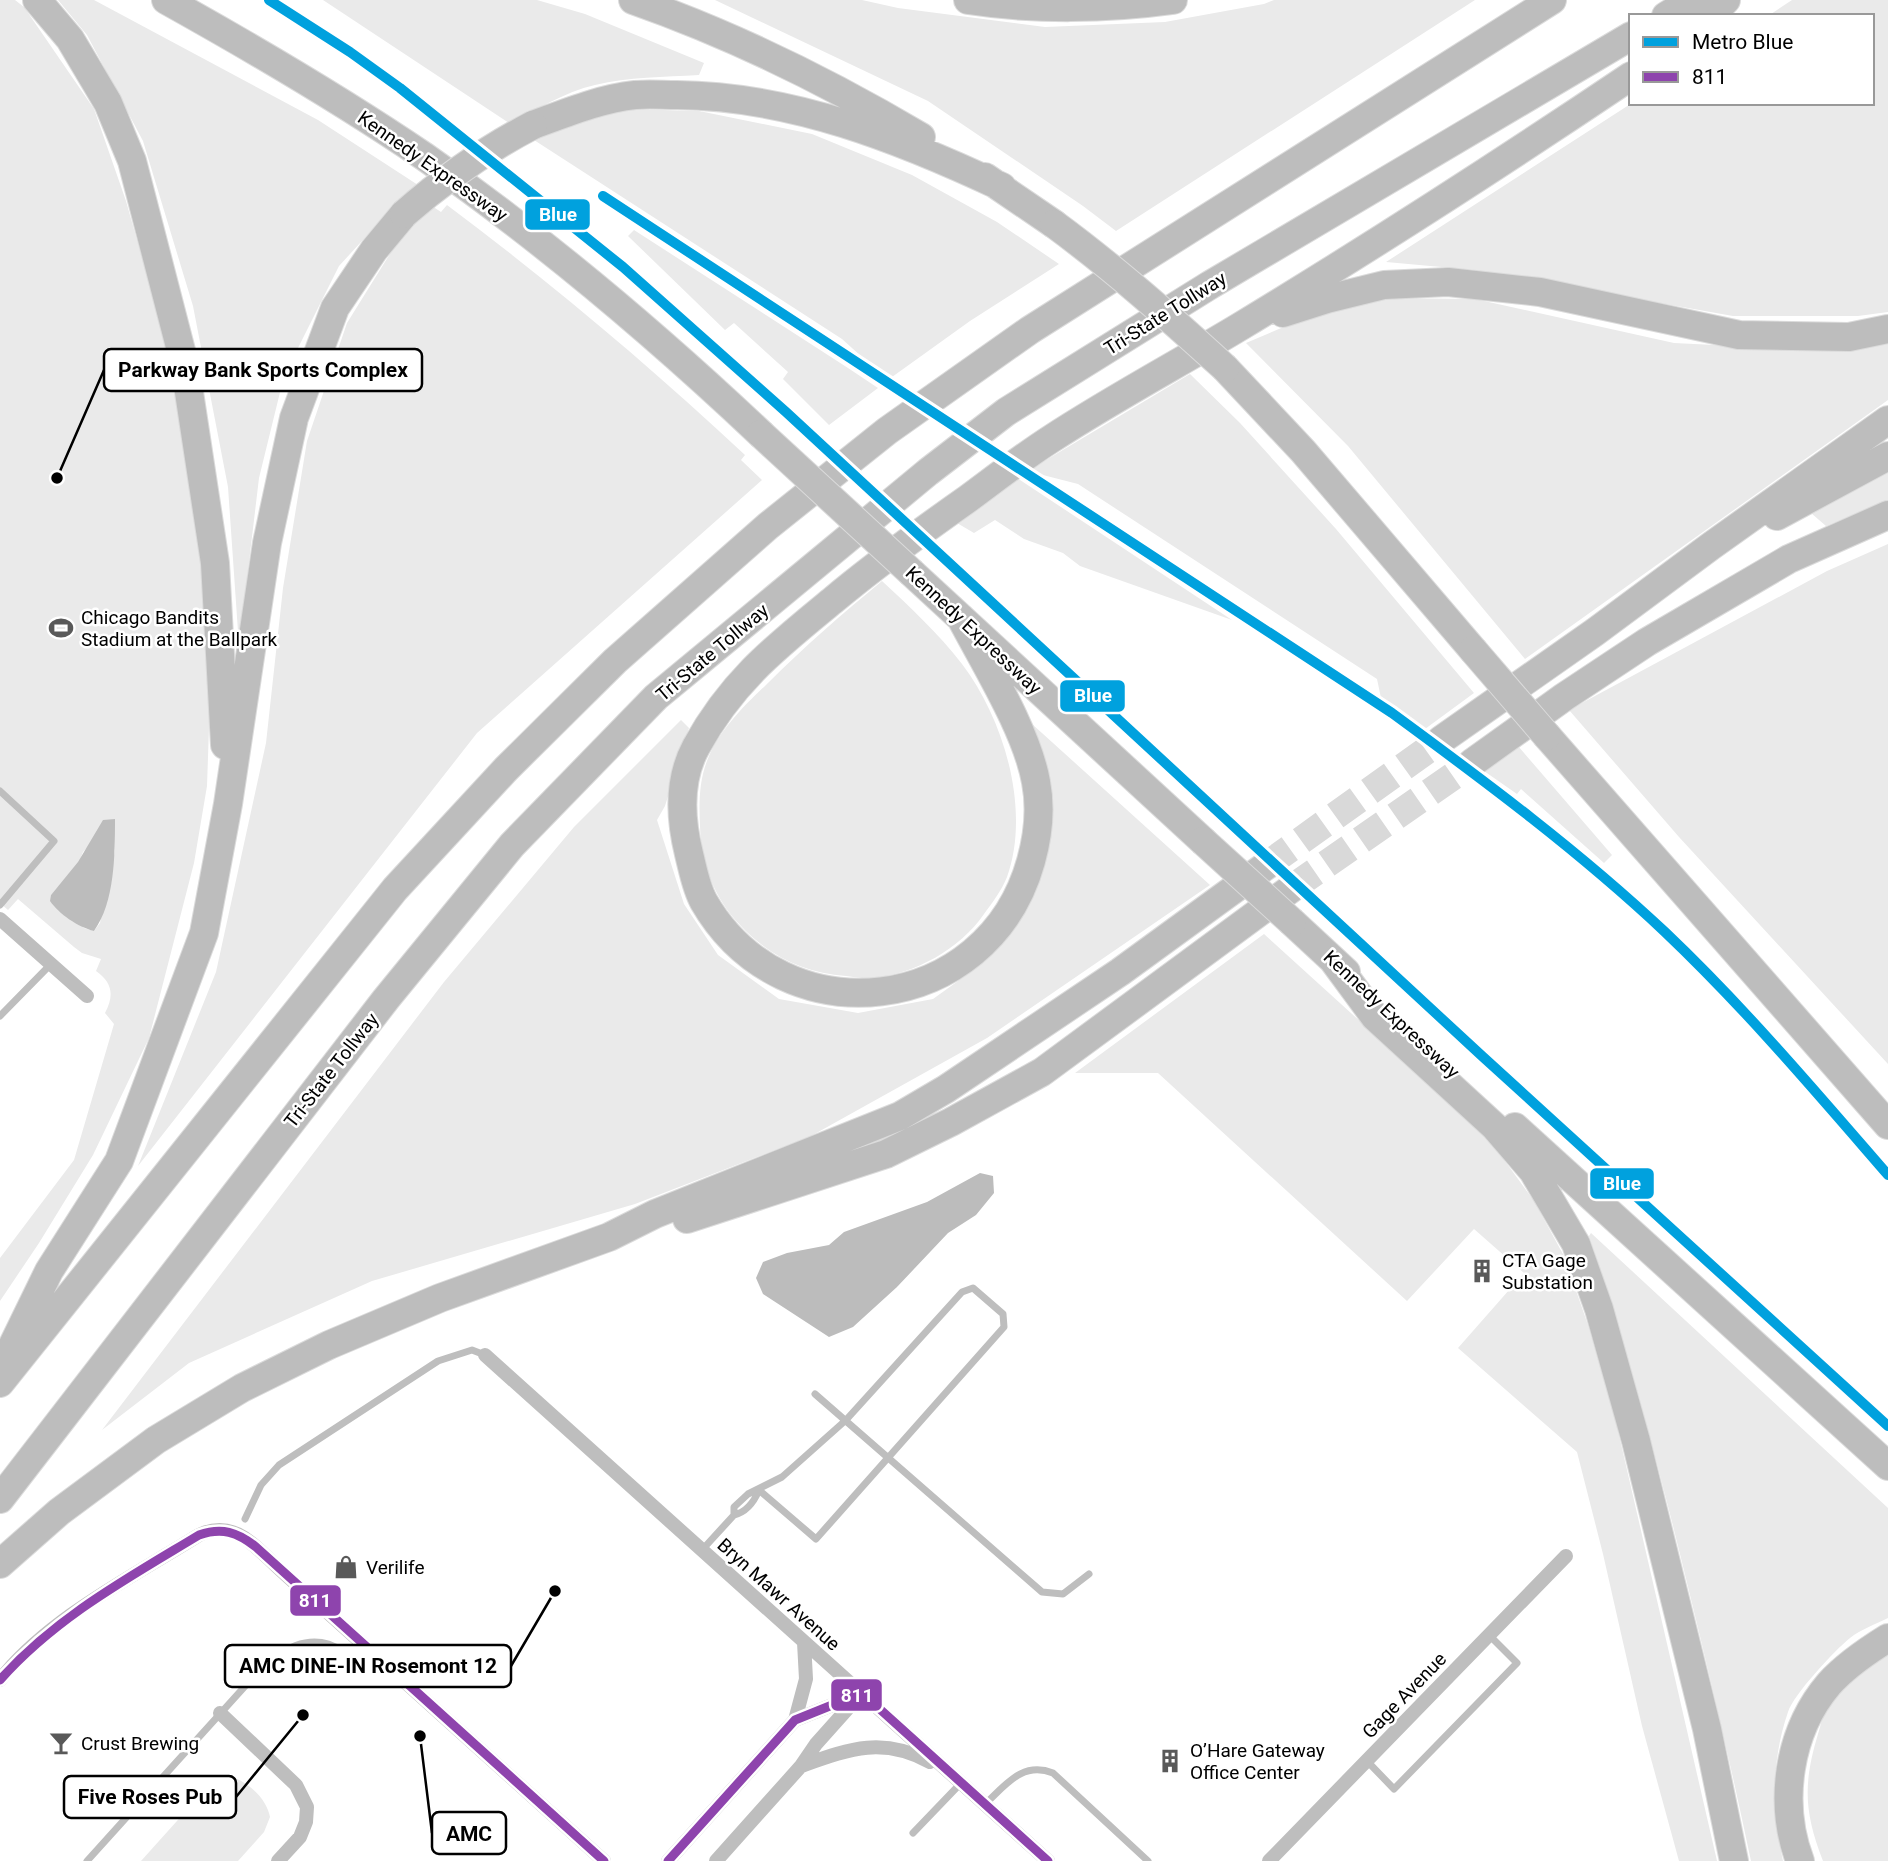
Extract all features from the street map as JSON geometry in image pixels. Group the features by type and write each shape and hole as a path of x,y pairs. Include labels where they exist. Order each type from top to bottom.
{"highway":[{"path":"37,0 70,39 108,103 132,161 185,366 215,563 228,804"},
{"name":"Kennedy Expressway","path":"166,0 308,82 404,143 478,195 638,322 1888,1466"},
{"path":"633,0 707,29 869,105 1002,187 1096,255 1156,305 1225,368 1311,460 1547,736 1885,1120"},
{"path":"968,0 994,4 1069,7 1173,0"},
{"path":"0,1383 395,890 506,769 615,661 768,526 887,431 1030,330 1552,0"},
{"path":"1669,14 1692,0"},
{"path":"1712,14 1726,0"},
{"name":"Tri-State Tollway","path":"0,1499 386,999 512,845 656,697 928,472 1006,412 1222,278 1629,37"},
{"path":"961,618 1007,707 1036,779 1037,843 1017,900 981,948 925,982 887,992 852,994 811,986 768,969 729,937 701,898 682,820 684,781 694,751 731,692 769,653 877,564 1050,439 1240,327 1465,188 1629,77"},
{"path":"0,1372 49,1271 119,1161 204,933 228,804 267,543 294,418 335,308 374,250 404,214 441,182 491,147 533,125 593,103 636,95 700,96 765,103 882,136 1002,187"},
{"path":"1240,327 1327,299 1384,285 1448,282 1540,292 1739,335 1849,337 1888,329"},
{"path":"1441,740 1888,420"},
{"path":"1711,546 1790,511 1888,456"},
{"path":"1472,763 1647,642 1789,559 1888,515"},
{"path":"0,1564 60,1512 156,1440 242,1388 328,1345 440,1298 609,1237 654,1214 900,1116 1121,972 1266,865"},
{"path":"609,1237 660,1228 886,1154 951,1122 1042,1072 1292,888"},
{"path":"1333,960 1375,1017 1495,1127 1533,1171 1576,1244 1599,1309 1636,1441 1707,1729 1734,1861"},
{"path":"1800,1861 1791,1831 1788,1802 1794,1751 1802,1730 1828,1685 1846,1667 1888,1638"}],"street":[{"path":"0,919 87,996"},
{"name":"Bryn Mawr Avenue","path":"485,1355 1048,1861"},
{"path":"0,1680 21,1656 60,1622 199,1535 213,1528 235,1531 604,1861"},
{"name":"Gage Avenue","path":"1269,1861 1566,1556"},
{"path":"668,1861 794,1720 806,1679 804,1642"},
{"path":"794,1720 862,1693"},
{"path":"716,1861 862,1693"},
{"path":"220,1713 296,1785 307,1807 306,1822 300,1836 278,1861"},
{"path":"801,1766 850,1749 890,1747 912,1752 956,1778"}],"lane":[{"path":"0,791 54,841 0,905"},
{"path":"0,1016 51,964"},
{"path":"702,1550 734,1515 742,1513 755,1500 759,1490 782,1477 846,1420 962,1292 973,1288 1003,1314 1004,1327 816,1539 759,1490"},
{"path":"246,1519 261,1485 279,1465 438,1361 472,1350 485,1355"},
{"path":"815,1394 1042,1592 1063,1594 1089,1574"},
{"path":"1367,1761 1395,1789 1517,1663 1489,1635"},
{"path":"87,1861 264,1665 280,1652 317,1641 338,1648 380,1678 403,1680"},
{"path":"985,1804 1022,1772 1039,1768 1053,1773 1148,1861"},
{"path":"913,1833 956,1778"}],"shaded area":[{"path":"0,0 15,0 24,7 94,109 126,201 163,332 199,517 211,670 207,786 194,863 149,1038 93,1155 0,1301 0,1258 74,1160 114,1024 105,1013 111,995 109,985 96,971 101,959 82,953 18,899 8,910 0,903","holes":["115,819 115,851 100,923 94,931 84,928 51,895 79,862 83,852"]},
{"path":"58,0 94,0 318,120 418,185 394,206 339,266 284,376 259,478 239,646 228,487 193,306 143,141 87,35"},
{"path":"323,0 537,0 585,14 704,63 699,75 634,79 584,88 509,123"},
{"path":"715,0 862,0 898,8 1045,27 1165,22 1274,0 1475,0 1116,231 928,101"},
{"path":"1792,0 1888,0 1888,312 1858,316 1733,316 1475,270 1386,262 1629,105 1874,105 1874,14 1771,14"},
{"path":"626,109 699,111 812,134 912,175 997,222 1059,264 970,321 892,377 862,357 842,339 534,140 579,119"},
{"path":"447,205 524,264 636,357 745,455 741,460 762,480 477,733 138,1166 216,972 266,743 283,588 307,441 347,323 393,249 414,222 432,206 441,212"},
{"path":"634,230 878,388 829,425 783,379 788,372 734,323 725,330 628,236"},
{"path":"1384,298 1475,299 1674,343 1832,351 1888,340 1888,400 1525,659 1348,446 1246,343 1324,310"},
{"path":"1190,374 1240,423 1336,529 1474,693 1425,729 1381,698 1377,679 1078,484 1039,474 1031,469"},
{"path":"1888,471 1888,500 1826,526 1811,513"},
{"path":"1017,478 1232,620 1080,566 1063,553 1024,539 995,520 974,533 957,523"},
{"path":"1888,544 1888,1064 1679,837 1569,710 1827,571"},
{"path":"882,581 943,642 977,686 1001,738 1009,766 1016,823 1014,851 1007,877 997,896 974,927 935,958 889,976 866,978 802,967 763,946 740,925 716,892 706,866 701,840 700,801 702,776 707,761 718,739 733,719 795,657"},
{"path":"681,720 689,728 665,806 657,820 684,904 718,955 779,999 858,1013 933,999 972,971 1004,939 1031,894 1043,770 1032,724 1210,885 987,1038 811,1136 635,1204 372,1281 189,1363 102,1430 444,982 574,827"},
{"path":"1518,746 1612,855 1604,863 1521,789 1517,794 1484,771"},
{"path":"115,819 110,892 94,931 64,915 50,901 51,895 78,862 103,820"},
{"path":"1264,934 1461,1113 1497,1150 1534,1201 1564,1256 1588,1325 1616,1422 1717,1861 1679,1861 1642,1726 1577,1452 1458,1348 1524,1273 1474,1229 1407,1301 1158,1073 1075,1073"},
{"path":"980,1173 993,1176 994,1193 976,1215 948,1233 897,1287 853,1327 829,1337 763,1294 756,1278 763,1262 787,1253 829,1245 844,1232 927,1202"},
{"path":"1591,1233 1888,1508 1888,1618 1854,1635 1825,1662 1792,1704 1782,1730 1776,1767 1775,1805 1783,1861 1751,1861 1667,1501 1631,1368 1589,1236"},
{"path":"1888,1655 1888,1861 1823,1861 1812,1828 1808,1783 1823,1714 1845,1686"},
{"path":"228,1776 255,1791 265,1804 270,1817 264,1832 238,1861 141,1861 212,1782"}],"tunnel":[{"path":"1267,865 1441,740"},
{"path":"1292,888 1472,763"}],"metro line":[{"name":"Blue","path":"269,0 400,88 623,267 786,412 1482,1056 1888,1426"},
{"name":"Blue","path":"603,196 1392,713 1497,792 1633,902 1695,961 1780,1051 1888,1175"}],"transit line":[{"name":"811","path":"0,1680 45,1637 120,1583 199,1535 215,1531 229,1532 256,1547 604,1861"},
{"name":"811","path":"668,1861 795,1720 862,1693 1048,1861"}],"place":[{"name":"Parkway Bank Sports Complex","path":"57,478"},
{"name":"Chicago Bandits Stadium at the Ballpark","path":"61,628"},
{"name":"CTA Gage Substation","path":"1482,1271"},
{"name":"Verilife","path":"346,1567"},
{"name":"AMC DINE-IN Rosemont 12","path":"555,1591"},
{"name":"Five Roses Pub","path":"303,1715"},
{"name":"AMC","path":"420,1736"},
{"name":"Crust Brewing","path":"61,1743"},
{"name":"O’Hare Gateway Office Center","path":"1170,1761"}]}
